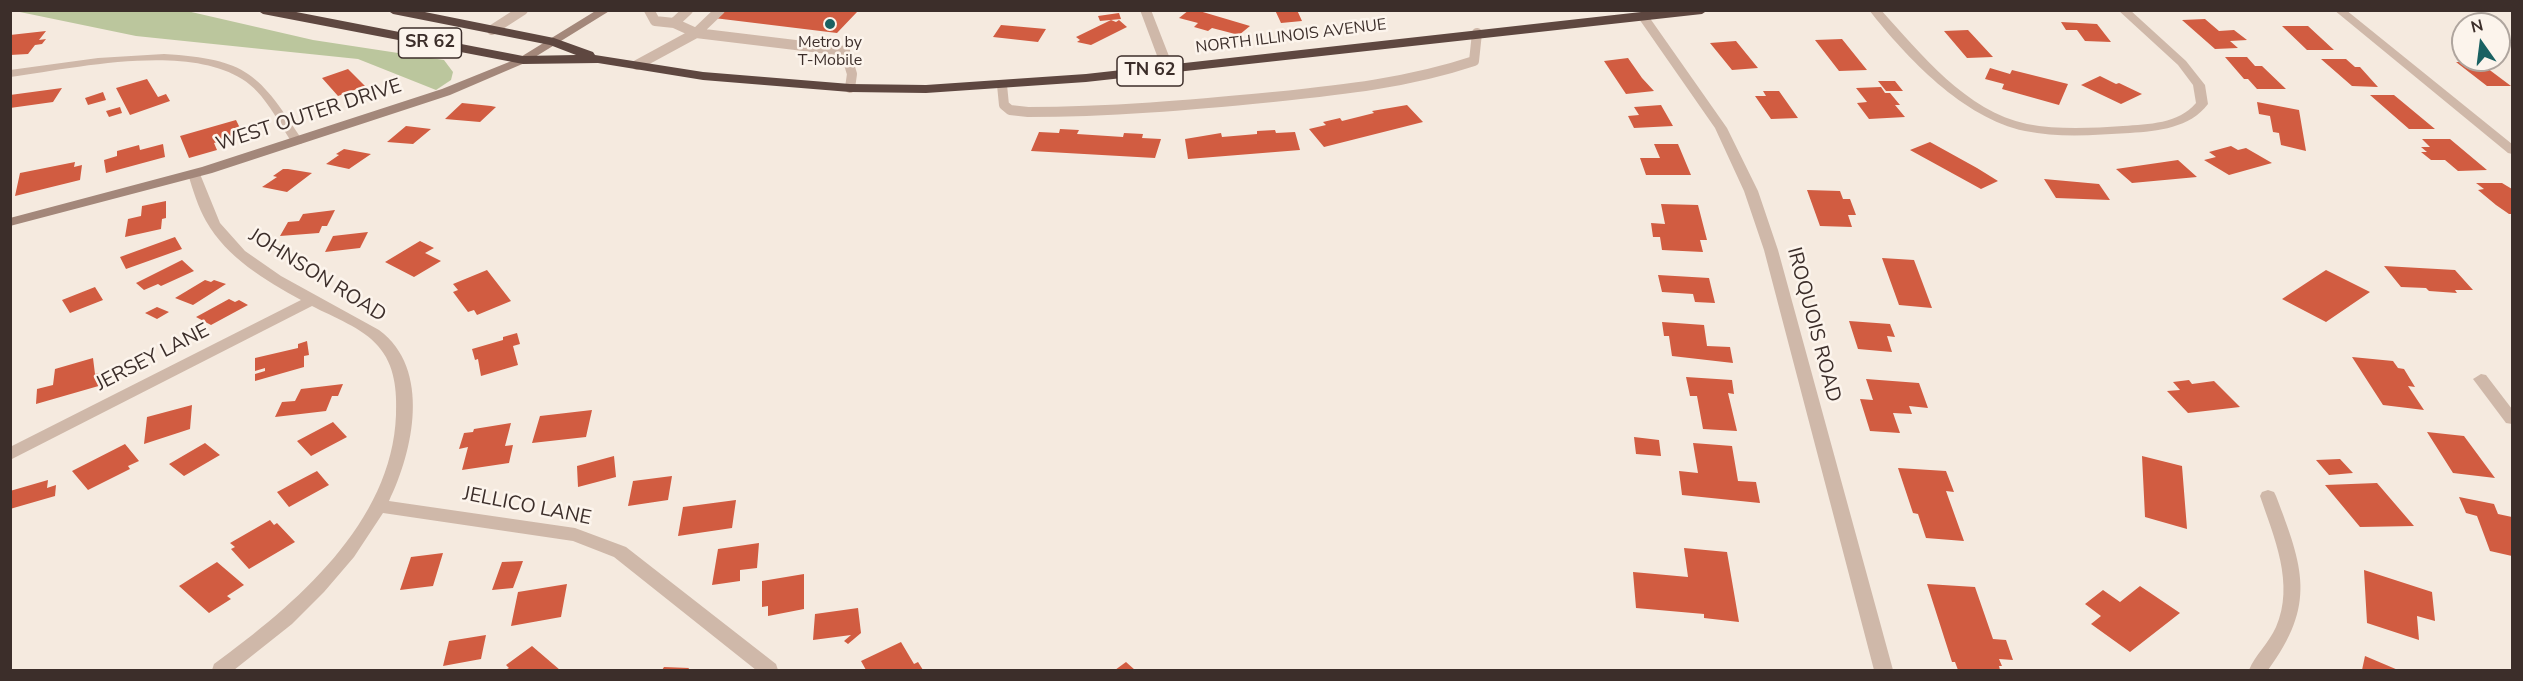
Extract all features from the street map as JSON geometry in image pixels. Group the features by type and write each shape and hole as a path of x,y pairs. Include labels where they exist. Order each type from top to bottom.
{"highway":[{"name":"SR 62","path":"263,10 523,60 598,59"},
{"name":"SR 62","path":"393,10 554,42 598,59"},
{"name":"NORTH ILLINOIS AVENUE","path":"598,59 703,76 850,88 1002,85 1702,10"}],"street":[{"name":"WEST OUTER DRIVE","path":"10,222 194,174 446,92 523,60 606,10"},
{"path":"1145,10 1168,69"},
{"path":"1874,10 1946,85 1994,117 2036,128 2068,131 2148,128 2195,114 2202,104 2199,85 2182,63 2122,10"},
{"path":"2339,10 2511,148"},
{"name":"IROQUOIS ROAD","path":"1642,16 1721,128 1751,191 1771,250 1884,670"},
{"path":"10,74 151,57 218,63 249,78 269,100 297,141"},
{"name":"JOHNSON ROAD","path":"194,174 212,221 234,249 260,269 378,337 391,355 404,381 407,410 405,435 396,468 379,506 350,549 304,601 245,653 221,670"},
{"name":"JERSEY LANE","path":"10,454 314,299"},
{"path":"2481,379 2512,419"},
{"path":"2258,670 2287,628 2294,583 2288,550 2268,496"},
{"name":"JELLICO LANE","path":"379,506 575,535 620,552 769,670"}],"lane":[{"path":"492,30 523,10"},
{"path":"650,10 655,21 674,23 696,33 845,51 852,74 850,88"},
{"path":"674,23 688,10"},
{"path":"637,65 696,33 720,10"},
{"path":"1002,85 1004,105 1010,110 1051,112 1154,110 1358,89 1402,81 1474,61 1477,33"}],"green space":[{"path":"15,11 187,11 313,40 444,60 453,72 451,80 436,90 358,59 136,36"}],"building":[{"path":"723,10 854,10 857,12 837,33 714,18"},
{"path":"1189,10 1250,26 1239,35 1212,28 1208,31 1194,27 1198,23 1179,18"},
{"path":"1275,10 1297,10 1302,21 1281,23"},
{"path":"1119,13 1121,19 1100,21 1098,16"},
{"path":"2205,19 2219,31 2234,30 2247,40 2230,41 2238,48 2215,49 2182,20"},
{"path":"1111,20 1116,22 1119,20 1127,27 1091,45 1077,42 1080,40 1076,37"},
{"path":"2061,22 2097,24 2111,42 2085,41 2077,30 2066,30"},
{"path":"1001,25 1046,29 1038,42 993,37"},
{"path":"2282,26 2308,26 2334,50 2307,50"},
{"path":"1968,30 1993,57 1967,58 1944,31"},
{"path":"46,31 39,40 46,39 42,44 35,45 28,54 10,55 10,35"},
{"path":"1842,39 1867,70 1839,71 1815,40"},
{"path":"1736,41 1758,68 1732,70 1710,43"},
{"path":"2225,57 2247,57 2255,66 2262,66 2286,89 2257,89 2248,79 2244,79"},
{"path":"1628,58 1654,91 1626,94 1604,61"},
{"path":"2321,59 2346,59 2355,67 2360,67 2378,87 2352,86"},
{"path":"1990,68 2010,74 2012,70 2068,84 2059,105 2002,89 2004,84 1985,79"},
{"path":"348,69 365,86 338,96 322,78"},
{"path":"2469,72 2492,72 2511,86 2487,86"},
{"path":"2100,76 2142,94 2121,104 2081,85"},
{"path":"147,79 158,97 166,94 170,101 130,115 116,88"},
{"path":"1878,81 1895,81 1903,91 1886,91"},
{"path":"1881,87 1885,93 1890,93 1900,105 1895,105 1905,117 1869,119 1857,103 1867,102 1856,88"},
{"path":"62,88 53,102 10,108 10,95"},
{"path":"1763,91 1779,91 1798,118 1771,119 1755,96 1766,96"},
{"path":"103,92 106,100 88,105 85,98"},
{"path":"2370,95 2394,95 2435,129 2409,129"},
{"path":"2257,102 2299,110 2306,151 2281,145 2279,133 2273,132 2270,116 2259,114"},
{"path":"462,103 496,107 480,122 445,119"},
{"path":"1407,105 1423,122 1324,147 1309,129 1326,125 1323,122 1340,118 1342,121 1374,113 1372,111"},
{"path":"1661,105 1673,126 1634,128 1628,116 1639,115 1634,107"},
{"path":"120,107 122,113 109,117 106,111"},
{"path":"236,120 243,134 222,143 221,141 214,143 217,150 189,158 180,136"},
{"path":"406,126 431,129 413,144 387,142"},
{"path":"1060,129 1079,130 1077,134 1123,137 1124,133 1143,134 1142,138 1161,139 1155,158 1031,151 1039,132 1059,133"},
{"path":"1275,130 1276,133 1295,132 1300,150 1188,159 1185,139 1221,133 1222,137"},
{"path":"2422,139 2450,139 2487,170 2458,171 2445,160 2431,160 2421,152 2427,152 2421,147 2430,147"},
{"path":"1930,142 1998,181 1981,189 1910,150"},
{"path":"163,144 165,157 106,173 104,160 117,156 117,151 139,145 140,150"},
{"path":"1654,144 1678,144 1691,175 1646,175 1640,158 1660,158"},
{"path":"2231,146 2238,150 2246,148 2272,163 2229,175 2204,160 2216,157 2209,152"},
{"path":"344,149 371,154 349,169 326,164"},
{"path":"2178,160 2197,177 2132,183 2116,169"},
{"path":"75,162 74,167 82,165 80,180 15,196 20,173"},
{"path":"283,169 312,173 287,192 262,187 277,177 273,176"},
{"path":"2044,179 2099,184 2110,200 2056,198"},
{"path":"2476,183 2502,183 2512,189 2512,214 2496,205 2478,190 2484,189"},
{"path":"1807,190 1840,191 1843,199 1850,199 1856,215 1848,215 1852,227 1820,226"},
{"path":"166,201 166,218 162,219 161,229 125,237 128,219 141,216 142,206"},
{"path":"1661,204 1698,205 1707,240 1700,240 1703,252 1662,250 1660,237 1653,237 1651,223 1665,224"},
{"path":"335,210 327,226 322,226 319,233 280,236 288,222 299,221 303,214"},
{"path":"368,232 360,248 325,252 333,236"},
{"path":"175,237 182,249 126,269 120,257"},
{"path":"420,241 434,248 425,253 441,261 414,277 385,262"},
{"path":"1882,258 1914,260 1932,308 1899,305"},
{"path":"182,260 194,271 161,286 158,284 144,290 136,283"},
{"path":"2384,266 2455,270 2473,290 2455,290 2457,293 2401,287"},
{"path":"487,270 511,301 477,315 474,310 468,312 453,292 458,290 453,284"},
{"path":"2326,270 2370,292 2326,322 2282,299"},
{"path":"1658,275 1709,278 1715,303 1695,302 1693,294 1662,292"},
{"path":"205,280 226,284 193,305 175,298"},
{"path":"95,287 103,300 70,313 62,300"},
{"path":"229,299 235,302 239,300 248,305 211,325 196,317"},
{"path":"157,307 169,312 157,319 145,313"},
{"path":"1849,321 1890,324 1895,337 1887,336 1892,352 1858,349"},
{"path":"1662,322 1704,325 1707,346 1730,347 1733,363 1672,356 1669,336 1664,336"},
{"path":"517,333 520,344 513,346 518,365 481,376 478,359 475,360 472,349 503,340 503,337"},
{"path":"307,341 309,355 304,356 304,367 255,381 255,374 265,371 265,368 255,371 255,358 298,348 298,344"},
{"path":"2352,357 2393,361 2398,368 2404,369 2415,387 2408,386 2424,410 2383,405"},
{"path":"93,358 95,374 109,370 109,383 36,404 37,389 53,385 55,369"},
{"path":"1686,377 1732,380 1734,394 1728,393 1737,431 1703,429 1697,396 1690,396"},
{"path":"1866,379 1919,383 1928,408 1909,406 1912,414 1893,413 1900,433 1870,431 1860,399 1873,400"},
{"path":"2189,380 2192,384 2214,381 2240,407 2188,413 2167,391 2180,390 2173,382"},
{"path":"343,384 338,396 332,396 326,411 275,417 282,402 295,401 301,389"},
{"path":"192,405 190,429 144,444 147,417"},
{"path":"592,410 586,437 532,443 540,416"},
{"path":"333,422 347,437 311,456 297,441"},
{"path":"511,423 505,446 513,445 509,463 462,470 468,447 459,449 464,433 473,432 474,429"},
{"path":"2427,432 2464,436 2495,478 2453,473"},
{"path":"1634,437 1659,440 1661,456 1636,454"},
{"path":"205,443 220,455 184,476 169,464"},
{"path":"1693,443 1732,446 1738,481 1756,482 1760,503 1682,495 1679,471 1698,473"},
{"path":"125,444 139,461 128,466 130,469 88,490 72,471"},
{"path":"614,456 616,477 578,487 577,466"},
{"path":"2142,456 2182,466 2187,529 2145,517"},
{"path":"2340,459 2353,473 2329,475 2316,460"},
{"path":"1898,468 1946,471 1954,492 1946,491 1964,541 1926,538 1918,514 1913,513"},
{"path":"317,471 329,485 289,507 277,492"},
{"path":"672,476 668,500 628,506 633,481"},
{"path":"48,480 47,488 56,485 55,496 10,509 10,491"},
{"path":"2377,483 2414,526 2360,527 2325,485"},
{"path":"2459,497 2494,504 2498,514 2512,517 2512,556 2490,551 2477,516 2466,513"},
{"path":"736,500 732,528 678,536 683,507"},
{"path":"270,520 274,525 277,523 295,542 249,569 231,549 235,547 230,543"},
{"path":"759,543 757,568 740,570 740,581 712,585 718,549"},
{"path":"1684,548 1727,552 1739,622 1704,618 1704,614 1636,608 1633,572 1688,577"},
{"path":"443,553 433,586 400,590 411,557"},
{"path":"523,561 513,588 492,590 502,562"},
{"path":"217,562 244,585 227,596 231,599 209,613 179,586"},
{"path":"2364,570 2432,592 2435,621 2417,616 2419,640 2367,623"},
{"path":"804,574 804,609 768,616 768,606 762,607 762,581"},
{"path":"567,584 561,617 511,626 518,592"},
{"path":"1927,584 1975,587 1993,639 2006,640 2013,660 1999,659 2002,666 1999,666 2000,670 1958,670 1955,662 1952,662"},
{"path":"2140,586 2180,613 2130,652 2091,624 2101,616 2085,604 2103,590 2120,602"},
{"path":"858,608 861,633 848,644 844,641 851,635 813,640 815,614"},
{"path":"486,635 481,659 443,666 449,641"},
{"path":"901,642 914,664 918,662 923,670 866,670 861,661"},
{"path":"532,646 560,670 505,670 509,668 506,665"},
{"path":"2365,656 2398,670 2362,670"},
{"path":"1126,662 1135,670 1115,670"},
{"path":"664,667 689,668 688,670 662,670"}],"place":[{"name":"Metro by T-Mobile","path":"830,24"}]}
